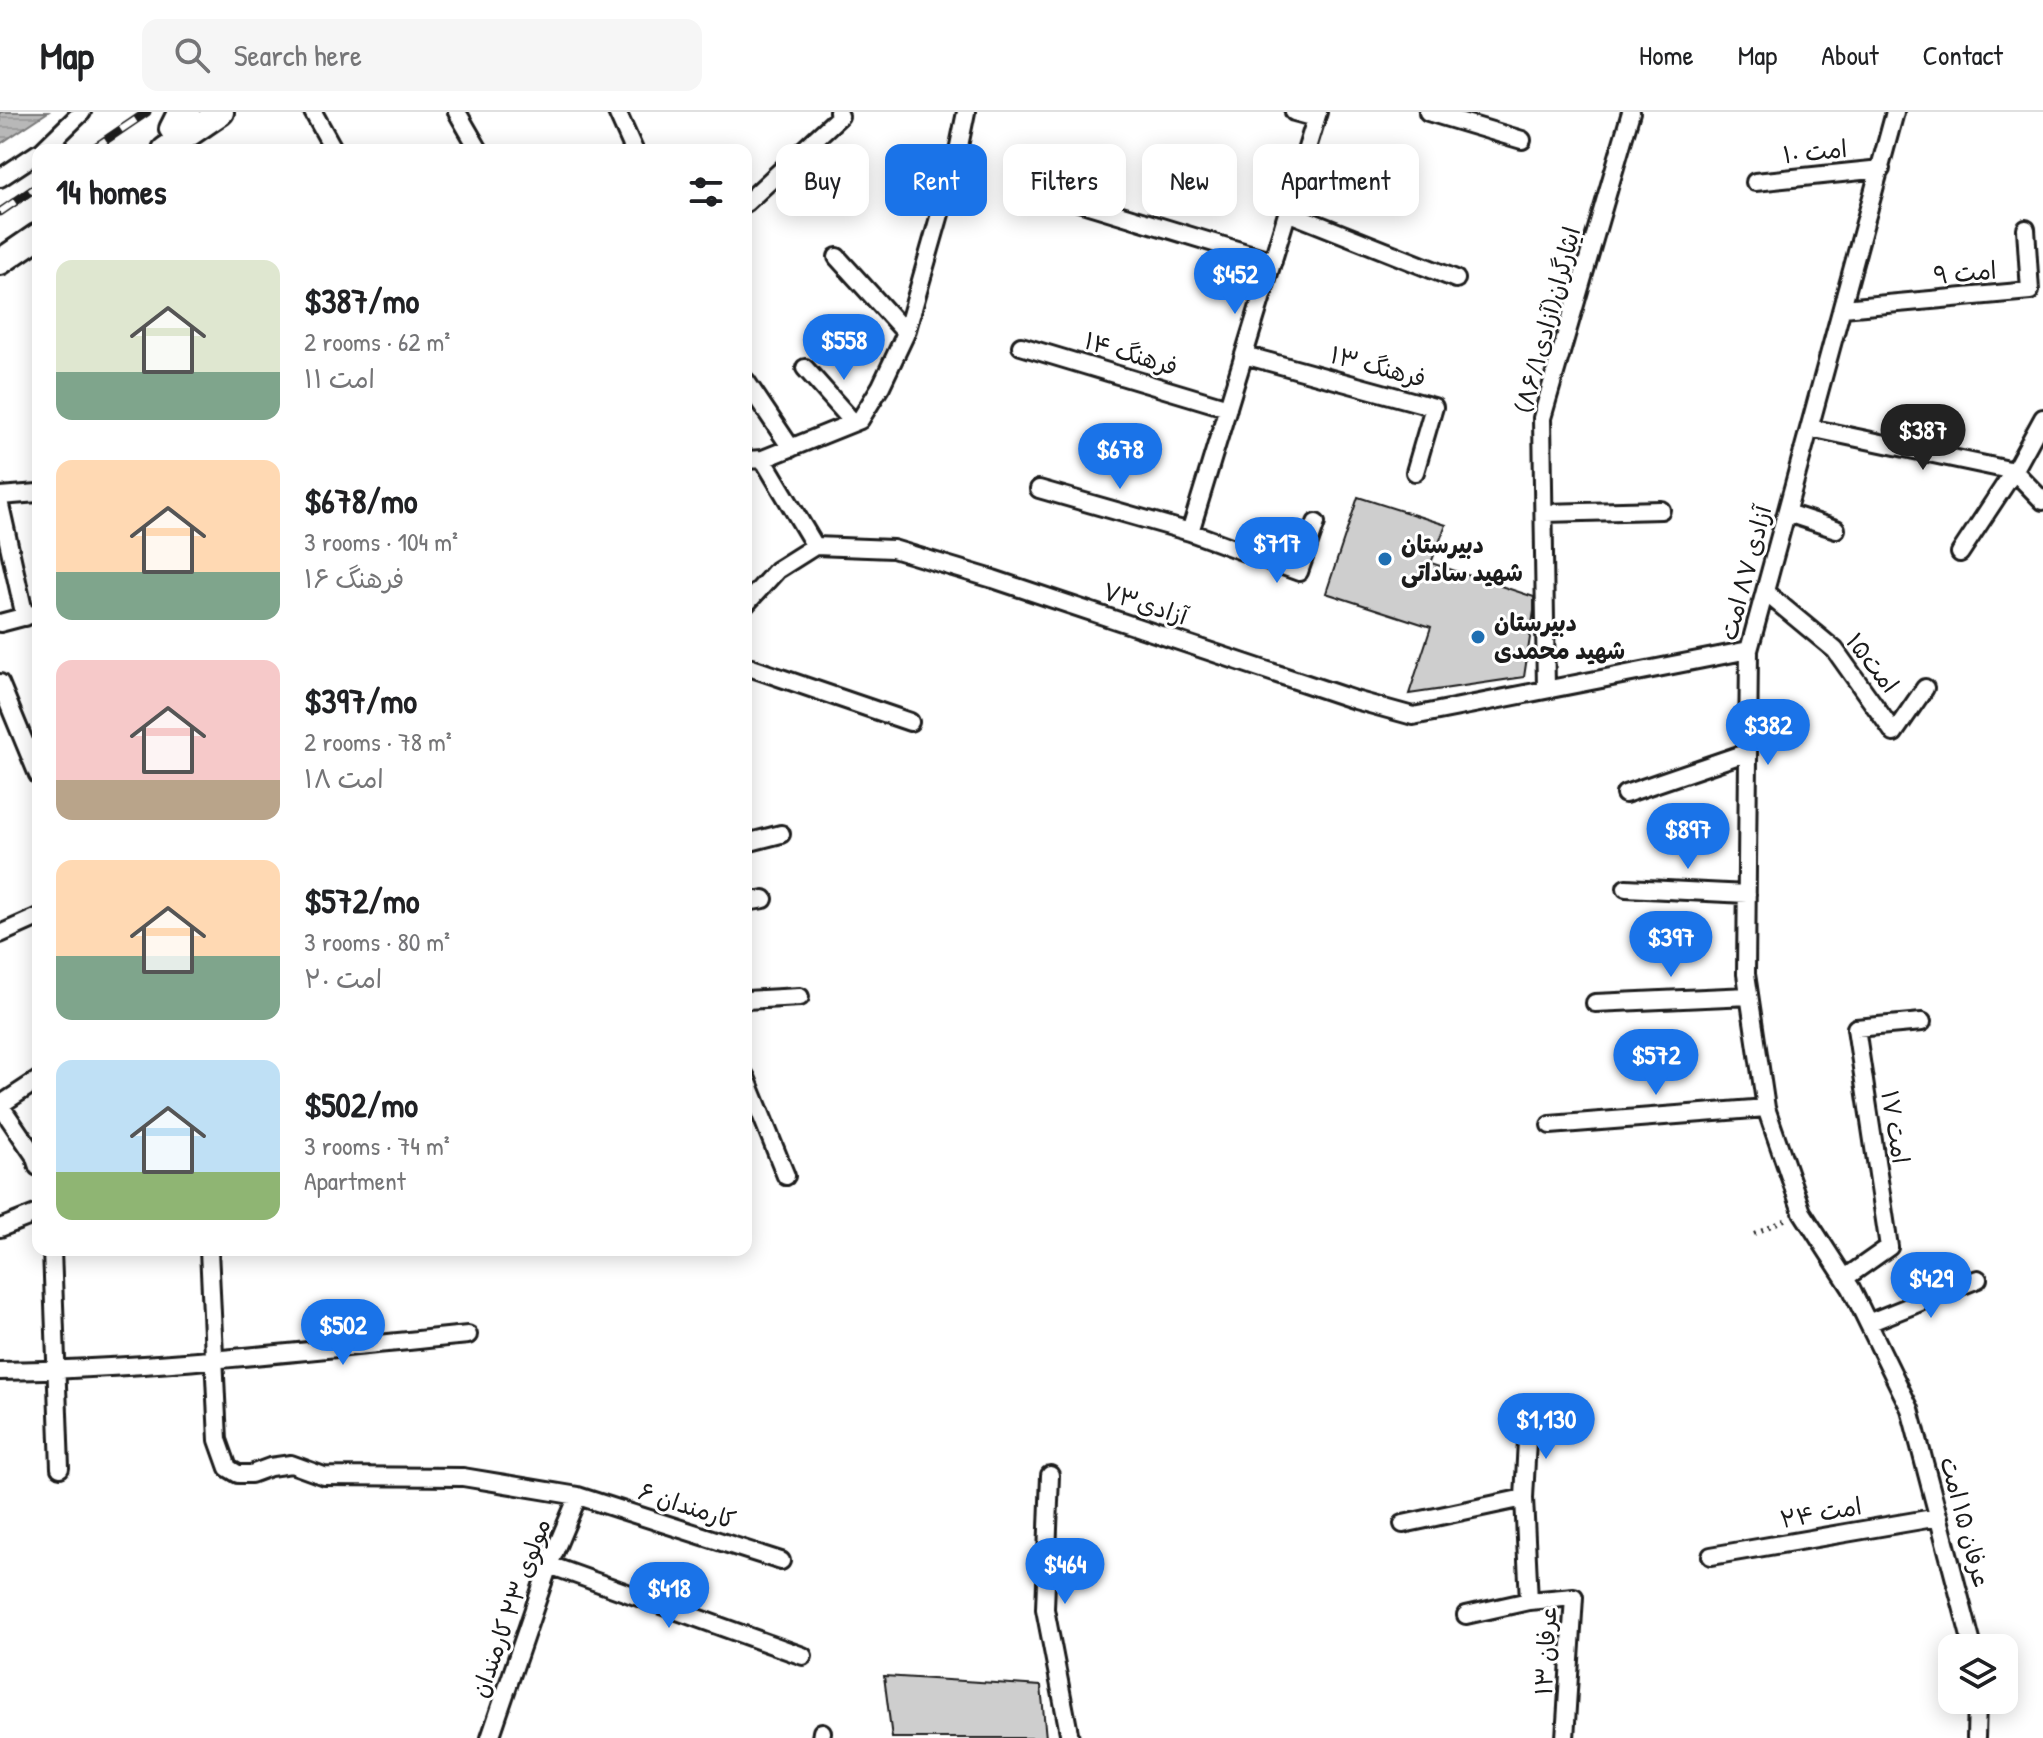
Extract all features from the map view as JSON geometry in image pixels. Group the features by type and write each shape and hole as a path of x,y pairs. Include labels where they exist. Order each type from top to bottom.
{"street":[{"path":"48,144 82,112"},
{"path":"177,144 172,129 178,117 187,112"},
{"path":"181,144 221,112"},
{"path":"313,112 331,144"},
{"path":"457,112 476,144"},
{"path":"617,112 631,144"},
{"path":"752,197 840,116 838,112"},
{"path":"752,460 763,459 860,420 881,386 906,333 958,151 966,112"},
{"path":"1294,112 1317,115 1308,144"},
{"path":"1428,112 1522,140"},
{"name":"ایثارگران(آزادی۸۶/۱)","path":"1546,689 1542,418 1631,112"},
{"name":"آزادی ۸۷ امت","path":"1895,112 1749,650 1746,974 1766,1108 1802,1212 1845,1278 1910,1409"},
{"path":"0,178 32,157"},
{"name":"امت ۱۰","path":"1755,182 1881,169"},
{"path":"1125,216 1273,261"},
{"path":"1190,532 1286,216"},
{"path":"1297,216 1456,279"},
{"name":"امت ۹","path":"1843,308 2030,291 2026,229"},
{"path":"0,262 32,240"},
{"path":"837,257 906,333"},
{"name":"فرهنگ ۱۴","path":"1021,346 1228,408"},
{"name":"فرهنگ ۱۳","path":"1244,355 1434,407 1415,472"},
{"path":"805,368 853,422"},
{"path":"752,390 791,448"},
{"path":"1960,553 2014,471 2043,418"},
{"path":"1810,428 2014,471 2043,501"},
{"path":"752,597 777,570 815,546 763,459"},
{"path":"1039,489 1190,532 1299,572 1316,523"},
{"path":"0,496 32,493"},
{"path":"0,505 31,615 0,623"},
{"path":"1544,513 1661,510"},
{"path":"1787,513 1836,529"},
{"name":"آزادی۷۳","path":"815,546 893,549 1008,584 1355,700 1413,716 1749,650"},
{"name":"امت۱۵","path":"1765,592 1835,650 1894,733 1925,688"},
{"path":"752,668 910,722"},
{"path":"0,683 32,760"},
{"path":"1625,794 1748,752"},
{"path":"752,841 781,834"},
{"path":"1626,888 1747,894"},
{"path":"752,901 764,899"},
{"path":"0,934 32,920"},
{"path":"1595,1003 1749,996"},
{"path":"752,1000 800,997"},
{"name":"امت ۱۷","path":"1845,1278 1889,1247 1856,1028 1922,1022"},
{"path":"32,1084 0,1105 32,1152"},
{"path":"752,1092 786,1176"},
{"path":"1550,1125 1766,1108"},
{"path":"0,1228 32,1215"},
{"path":"52,1256 60,1468"},
{"path":"209,1256 214,1360"},
{"path":"1868,1323 1978,1279"},
{"path":"0,1371 214,1360 468,1335"},
{"name":"کارمندان ۶","path":"214,1360 218,1440 228,1468 238,1474 251,1474 291,1464 324,1476 463,1477 578,1496 781,1561"},
{"name":"عرفان ۱۵ امت","path":"1910,1409 1969,1634"},
{"name":"عرفان ۱۳","path":"1528,1421 1524,1498 1529,1601 1574,1597 1565,1738"},
{"path":"1050,1475 1045,1609 1070,1738"},
{"name":"مولوی ۲۳ کارمندان","path":"490,1738 549,1565 578,1496"},
{"path":"1403,1524 1524,1498"},
{"name":"امت ۲۴","path":"1711,1556 1939,1517"},
{"path":"549,1565 803,1656"},
{"path":"1466,1615 1529,1601"},
{"path":"1976,1738 1977,1714"}],"path":[{"path":"1754,1234 1802,1212"}],"shaded area":[{"path":"0,112 48,112 0,144"}],"building":[{"path":"1358,497 1446,525 1431,563 1534,597 1524,677 1409,694 1431,627 1326,593"},
{"path":"884,1676 1041,1686 1046,1738 892,1738"}],"railway":[{"path":"100,144 147,112"},
{"path":"0,212 32,190"}],"place":[{"name":"دبیرستان شهید ساداتی","path":"1385,559"},
{"name":"دبیرستان شهید محمدی","path":"1478,637"}]}
